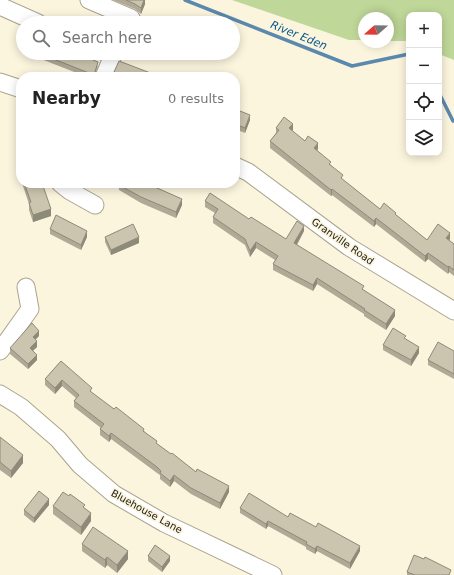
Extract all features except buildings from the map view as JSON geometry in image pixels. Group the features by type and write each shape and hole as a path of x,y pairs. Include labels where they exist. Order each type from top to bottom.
{"street":[{"path":"89,0 126,16"},
{"path":"0,6 22,16"},
{"path":"106,72 111,60"},
{"path":"0,82 16,87"},
{"name":"Granville Road","path":"240,168 248,172 349,247 454,311"},
{"path":"66,188 95,205"},
{"path":"0,351 30,309 26,287"},
{"name":"Bluehouse Lane","path":"0,394 21,407 58,439 80,465 114,494 164,523 273,575"}],"green space":[{"path":"232,0 454,0 454,60 442,55 442,12 406,12 406,41 394,41 394,12 358,12 358,40 349,40"}],"waterway":[{"name":"River Eden","path":"185,0 225,16"},
{"name":"River Eden","path":"240,22 352,66 406,55"},
{"name":"River Eden","path":"442,99 454,121"}]}
